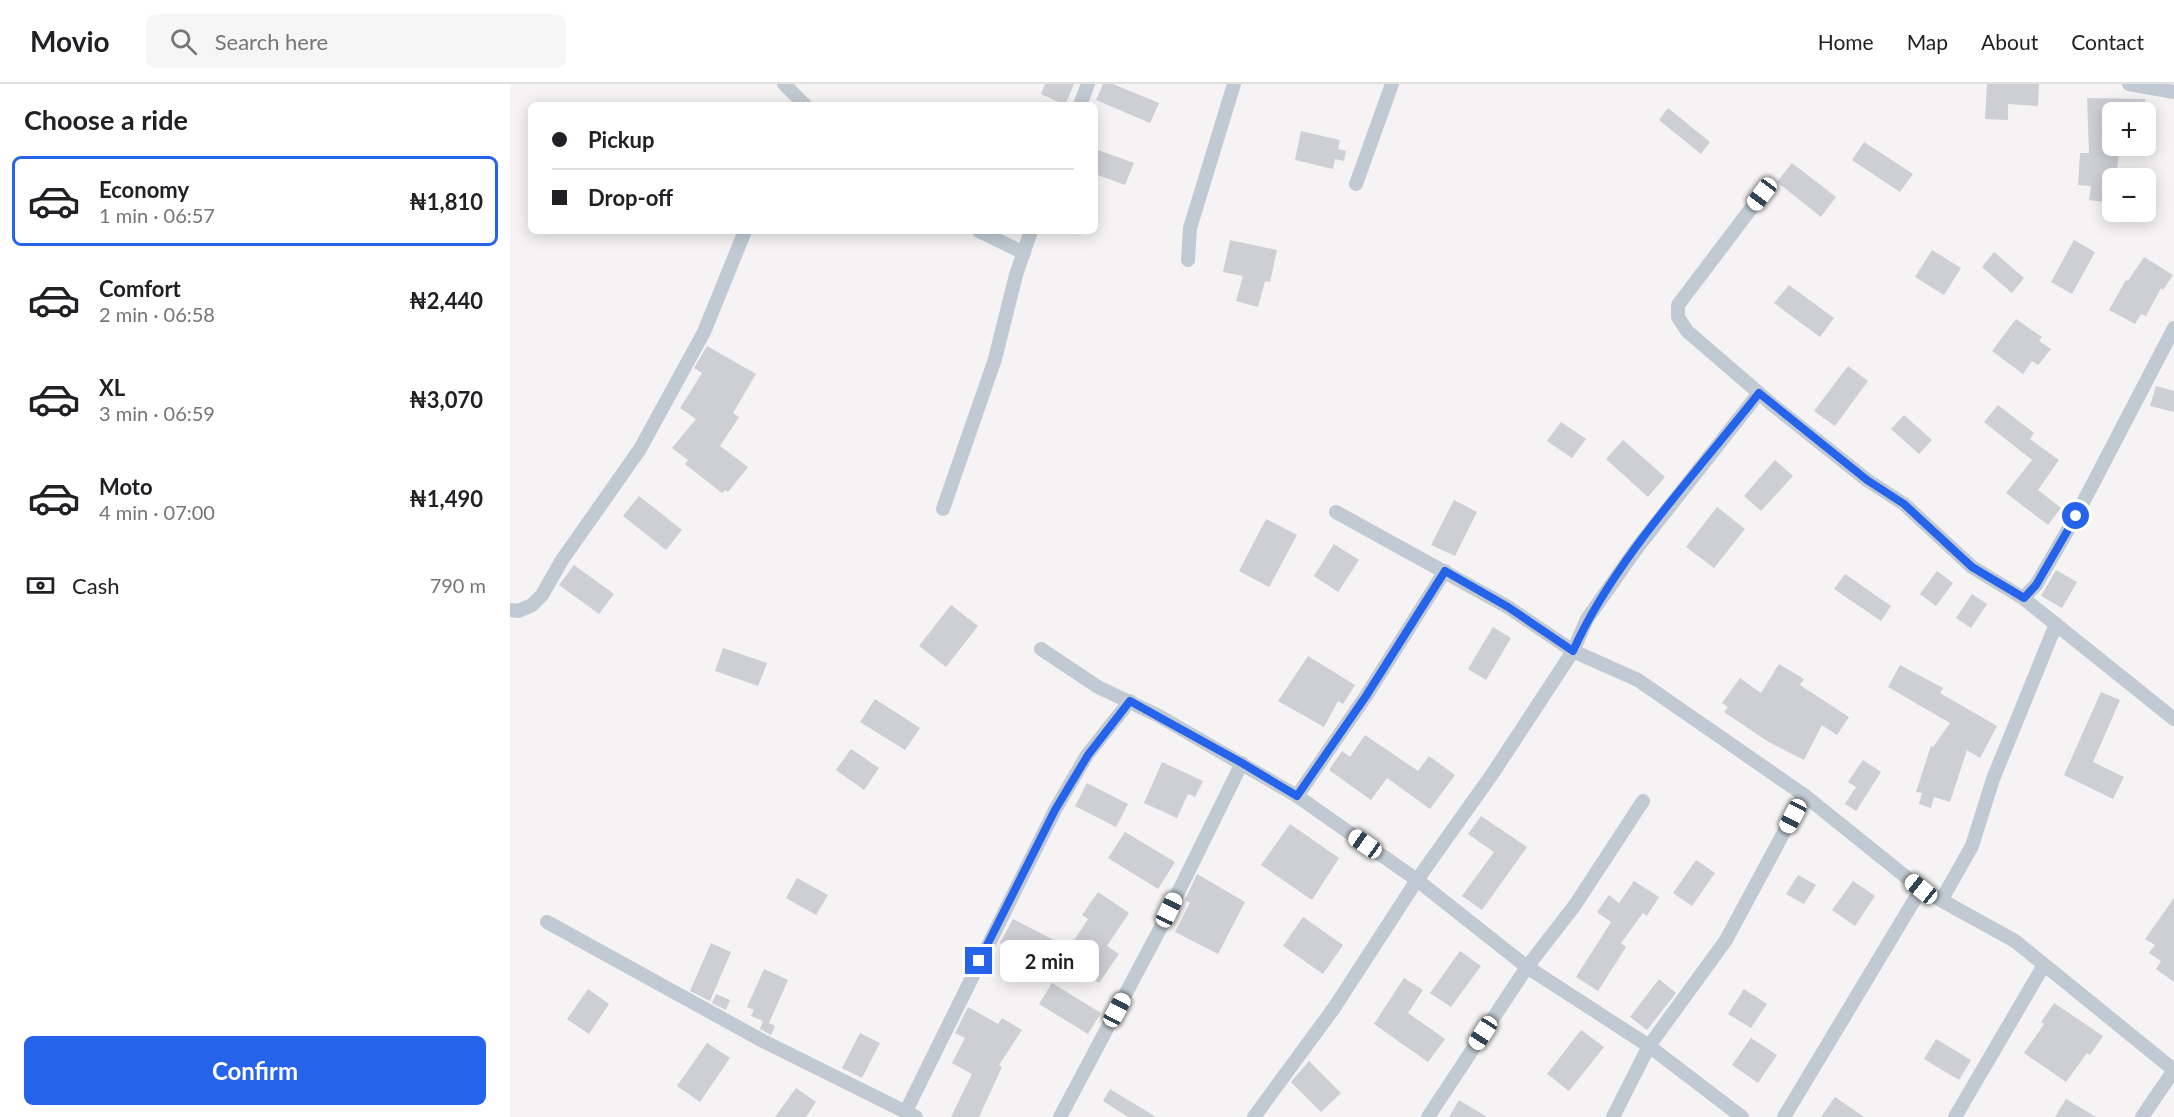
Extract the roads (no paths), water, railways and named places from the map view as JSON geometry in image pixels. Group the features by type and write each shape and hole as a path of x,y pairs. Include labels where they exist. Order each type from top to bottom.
{"street":[{"path":"784,84 800,102"},
{"path":"1081,102 1088,84"},
{"path":"1188,260 1190,228 1234,84"},
{"path":"1356,184 1392,84"},
{"path":"2129,84 2174,92"},
{"path":"1762,194 1678,305 1678,317 1687,331 1759,393 1867,480 1904,504 1972,567 2024,598 2174,718"},
{"path":"510,610 518,611 532,605 542,594 561,560 640,449 704,332 744,234"},
{"path":"984,234 1024,253"},
{"path":"943,509 995,359 1030,234"},
{"path":"2024,598 2036,585 2076,516 2174,328"},
{"path":"1254,1117 1334,1008 1417,880 1493,773 1573,651 1587,619 1637,548 1759,393"},
{"path":"1335,512 1508,607 1573,651 1638,680 1804,795 1921,889 2015,940 2174,1070 2142,1117"},
{"path":"1297,796 1366,696 1445,571"},
{"path":"1942,899 1972,846 1993,779 2056,624"},
{"path":"1041,649 1098,687 1130,701 1297,796 1417,880 1527,967 1649,1046 1742,1117"},
{"path":"547,922 763,1041 911,1114 1055,810 1088,755 1130,701"},
{"path":"1060,1117 1160,929 1242,763"},
{"path":"1613,1117 1649,1046 1726,940 1804,795"},
{"path":"1428,1117 1527,967 1575,905 1643,801"},
{"path":"1784,1117 1921,889"},
{"path":"1955,1117 2044,965"}]}
